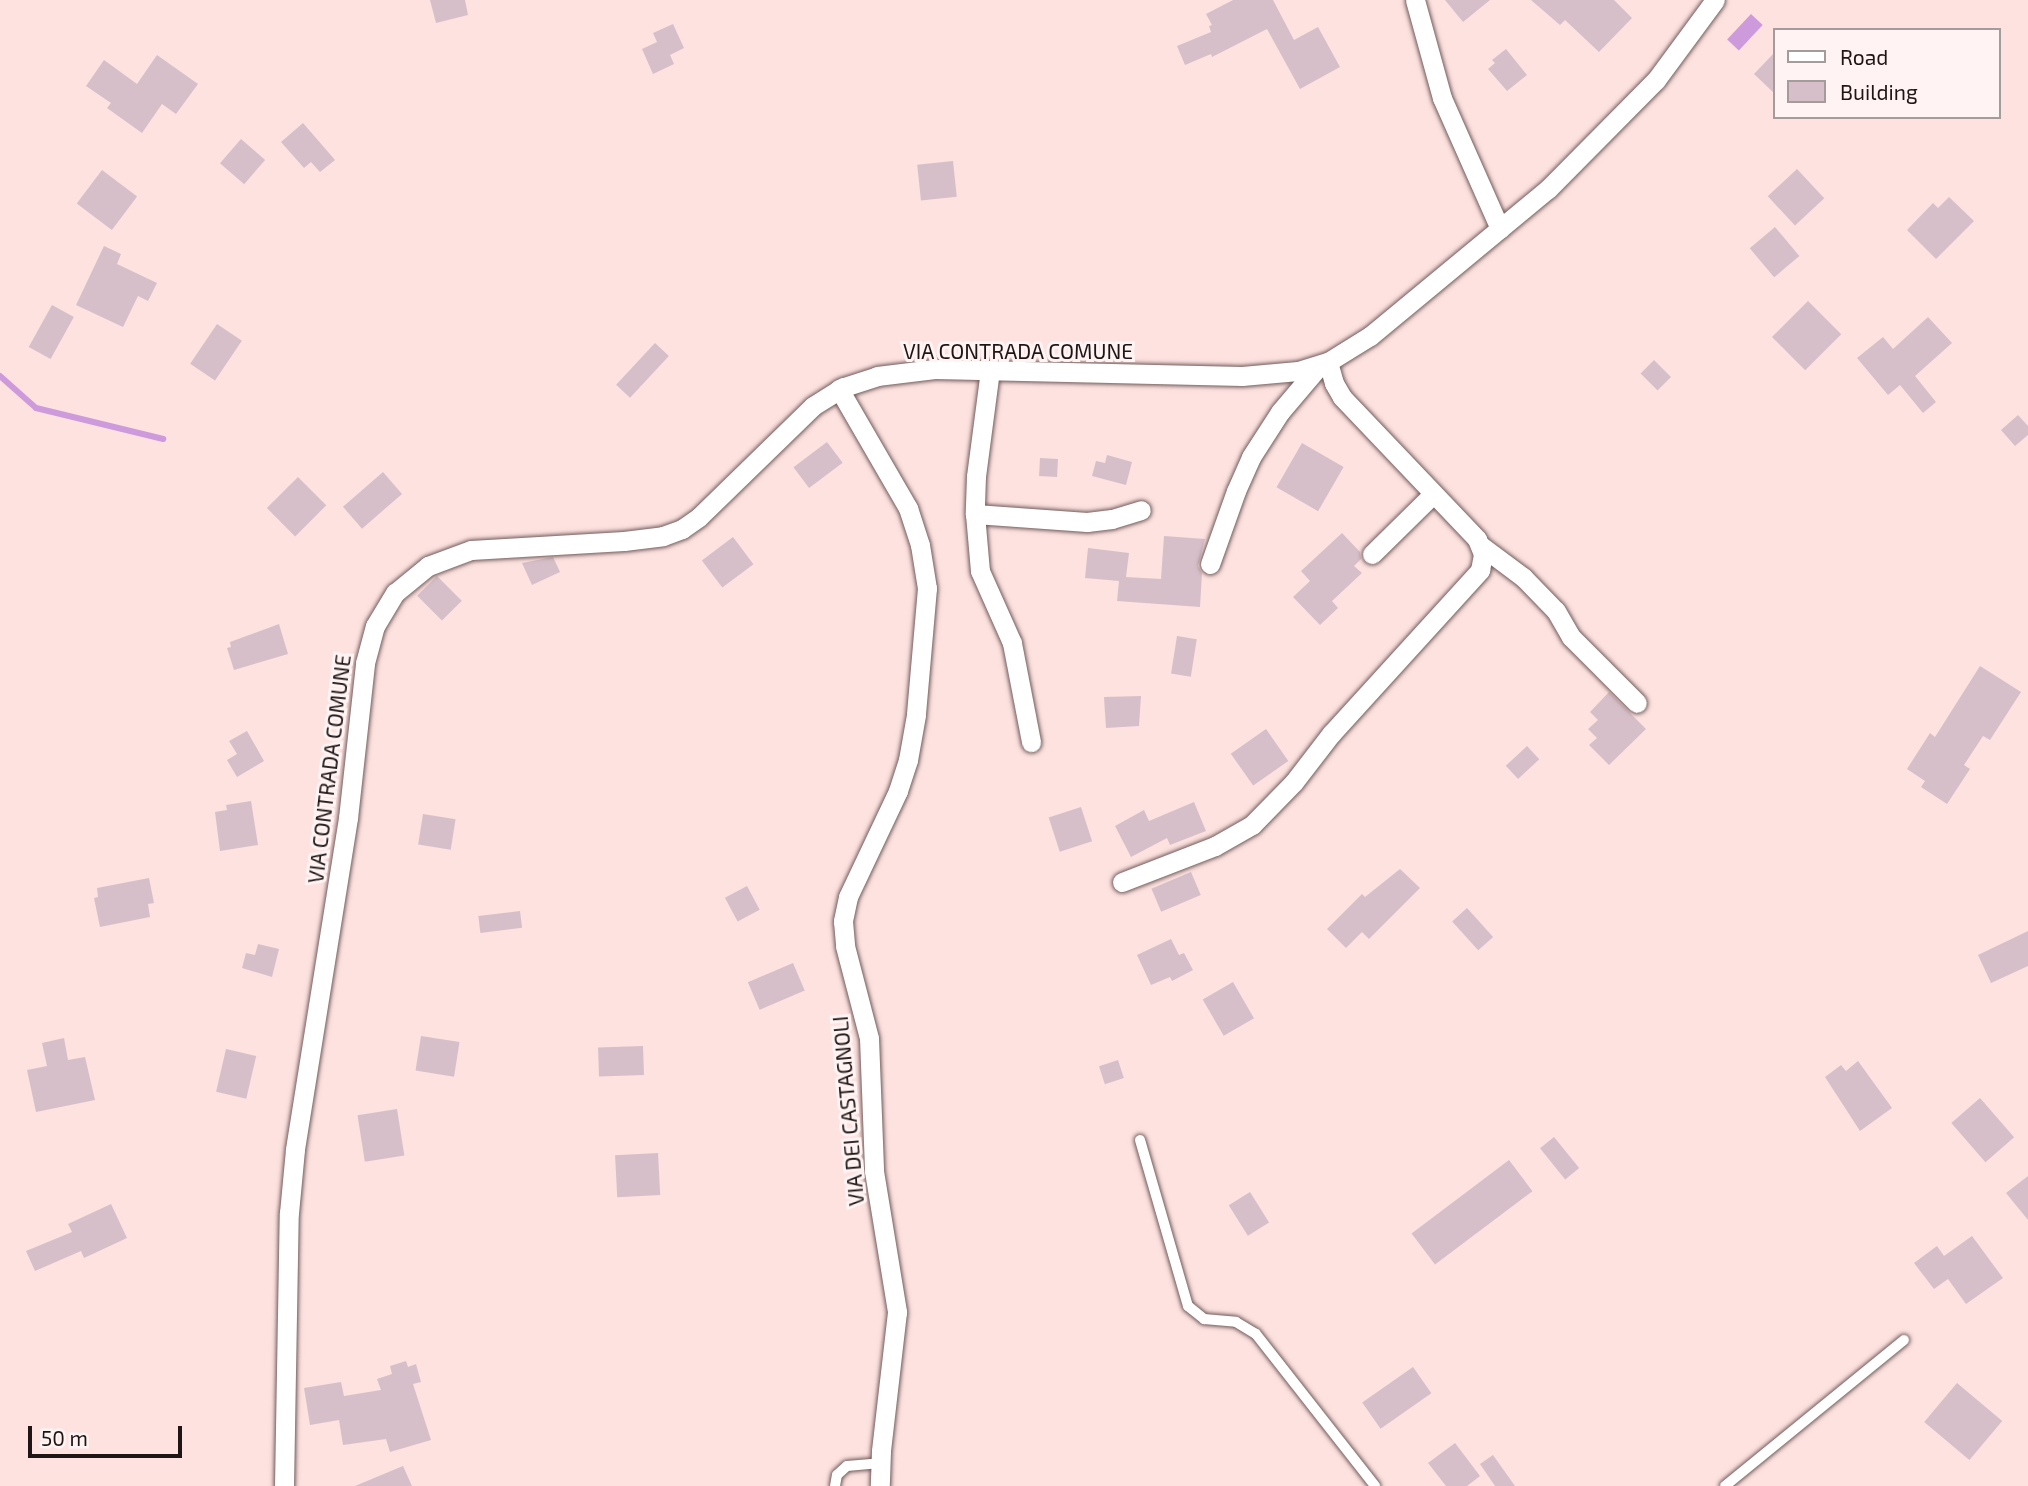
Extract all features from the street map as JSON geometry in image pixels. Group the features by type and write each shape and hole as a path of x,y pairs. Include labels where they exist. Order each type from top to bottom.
{"street":[{"path":"1415,0 1442,98 1500,229"},
{"name":"VIA CONTRADA COMUNE","path":"284,1486 293,1162 348,818 363,674 379,617 395,593 436,562 461,552 490,547 624,541 663,536 682,529 699,517 802,416 839,389 864,379 907,370 1223,376 1275,374 1324,364 1370,336 1548,189 1631,107 1674,59 1715,0"},
{"path":"1210,564 1251,457 1280,412 1324,364 1342,397 1432,495 1473,534 1480,545 1523,576 1552,606 1575,642 1637,703"},
{"path":"990,370 976,476 975,514 980,571 1012,643 1031,742"},
{"name":"VIA DEI CASTAGNOLI","path":"839,389 908,508 920,545 927,589 920,677 908,761 898,791 848,897 843,921 845,947 869,1038 874,1179 897,1312 880,1464 880,1486"},
{"path":"1372,554 1432,495"},
{"path":"975,514 1087,522 1112,519 1141,509"},
{"path":"1122,882 1214,846 1252,825 1300,776 1331,734 1473,582 1482,562 1480,545"}],"lane":[{"path":"1140,1140 1188,1306 1204,1319 1236,1322 1256,1334 1375,1486"},
{"path":"1725,1486 1904,1340"},
{"path":"835,1486 837,1475 847,1466 880,1464"}],"shaded area":[{"path":"1751,14 1763,25 1739,51 1727,40"}],"building":[{"path":"430,0 465,0 468,15 436,23"},
{"path":"1233,0 1273,0 1294,40 1318,27 1340,67 1300,89 1267,29 1212,57 1211,54 1185,65 1177,46 1211,32 1209,26 1212,25 1206,14"},
{"path":"1445,0 1490,0 1463,22"},
{"path":"1531,0 1614,0 1632,18 1599,52 1565,20 1560,25"},
{"path":"673,24 684,48 670,55 674,64 653,74 642,49 657,42 653,33"},
{"path":"1506,49 1527,75 1507,91 1488,69 1495,63 1492,60"},
{"path":"157,55 198,84 176,114 162,104 142,133 107,108 111,103 86,86 104,60 137,84"},
{"path":"1772,55 1772,91 1754,74"},
{"path":"303,123 335,160 320,172 311,162 304,168 281,142"},
{"path":"241,139 265,160 244,184 220,163"},
{"path":"953,161 957,197 921,201 917,165"},
{"path":"1797,169 1824,198 1795,226 1768,196"},
{"path":"102,170 137,196 112,230 77,204"},
{"path":"1949,197 1974,221 1936,259 1907,230 1933,203 1938,208"},
{"path":"1775,227 1799,256 1774,277 1750,248"},
{"path":"104,246 121,254 117,264 157,283 148,301 138,296 123,327 76,305"},
{"path":"1808,301 1841,334 1805,370 1772,337"},
{"path":"52,305 74,317 51,359 29,347"},
{"path":"1928,317 1952,343 1915,376 1936,402 1923,413 1900,385 1888,395 1857,358 1883,337 1893,349"},
{"path":"217,324 242,341 215,381 190,364"},
{"path":"655,343 669,356 630,398 616,385"},
{"path":"1654,360 1671,377 1658,390 1641,373"},
{"path":"2018,415 2028,426 2028,435 2015,446 2001,430"},
{"path":"827,442 843,463 809,488 793,467"},
{"path":"1302,443 1344,467 1318,511 1276,487"},
{"path":"1107,455 1132,462 1126,485 1092,476 1096,461 1105,463"},
{"path":"1040,458 1058,459 1057,477 1039,476"},
{"path":"383,472 402,494 362,529 343,507"},
{"path":"298,477 326,505 295,536 267,508"},
{"path":"1342,533 1360,552 1361,559 1354,566 1362,573 1332,601 1338,608 1320,625 1293,597 1310,581 1301,571"},
{"path":"1164,536 1205,539 1198,566 1202,573 1200,607 1117,601 1119,581 1085,578 1088,548 1129,553 1126,577 1161,579"},
{"path":"733,537 753,564 722,588 702,560"},
{"path":"553,557 560,572 532,585 522,563"},
{"path":"437,576 462,601 442,621 417,596"},
{"path":"279,624 288,654 234,670 227,648 231,647 230,642"},
{"path":"1177,636 1197,639 1191,677 1171,674"},
{"path":"1980,666 2021,692 1990,740 1983,736 1964,765 1970,769 1947,804 1921,787 1925,781 1907,769 1930,733 1935,737"},
{"path":"1609,692 1646,729 1609,765 1589,745 1597,738 1588,729 1598,720 1590,712"},
{"path":"1141,696 1139,726 1106,728 1104,697"},
{"path":"1266,729 1288,761 1253,786 1231,754"},
{"path":"247,731 264,761 237,777 227,760 237,754 229,741"},
{"path":"1527,746 1539,759 1518,779 1506,766"},
{"path":"251,801 258,845 220,851 215,812 227,810 226,805"},
{"path":"1194,802 1206,831 1170,845 1167,838 1131,857 1115,826 1144,810 1149,821"},
{"path":"1081,807 1092,841 1060,852 1049,818"},
{"path":"423,814 456,819 451,850 418,845"},
{"path":"1400,869 1420,888 1369,939 1362,932 1346,948 1327,929 1362,894 1365,897"},
{"path":"1191,872 1201,895 1161,912 1151,889"},
{"path":"149,878 154,903 148,904 150,917 100,927 94,898 98,897 97,888"},
{"path":"747,886 760,910 738,922 725,898"},
{"path":"1467,908 1493,937 1478,950 1452,921"},
{"path":"520,911 522,928 480,933 478,916"},
{"path":"2028,931 2028,966 1991,983 1978,955"},
{"path":"1171,939 1179,955 1184,953 1193,970 1172,981 1170,977 1151,985 1137,955"},
{"path":"258,944 279,949 272,977 242,968 246,953 255,955"},
{"path":"793,963 805,991 760,1010 748,982"},
{"path":"1233,982 1254,1018 1224,1036 1203,999"},
{"path":"421,1036 460,1042 454,1077 416,1071"},
{"path":"64,1038 68,1060 85,1057 95,1100 36,1112 27,1070 47,1066 42,1043"},
{"path":"643,1046 644,1075 599,1077 598,1048"},
{"path":"226,1049 256,1056 246,1099 216,1092"},
{"path":"1118,1060 1124,1078 1105,1084 1099,1066"},
{"path":"1858,1061 1892,1108 1860,1131 1825,1077 1841,1065 1846,1071"},
{"path":"1980,1098 2014,1137 1985,1162 1951,1123"},
{"path":"397,1109 404,1155 365,1162 357,1115"},
{"path":"1554,1137 1579,1168 1565,1179 1540,1148"},
{"path":"658,1153 660,1195 617,1197 615,1155"},
{"path":"1509,1160 1532,1191 1435,1265 1412,1233"},
{"path":"2028,1176 2028,1220 2006,1193"},
{"path":"1250,1192 1269,1223 1248,1236 1229,1205"},
{"path":"111,1204 127,1238 84,1258 81,1251 35,1271 26,1251 72,1232 68,1224"},
{"path":"1972,1236 2003,1278 1966,1304 1948,1279 1934,1289 1914,1263 1937,1246 1944,1256"},
{"path":"406,1361 408,1367 416,1364 421,1382 413,1384 431,1440 390,1452 386,1439 343,1445 339,1420 310,1425 304,1388 341,1382 344,1396 381,1390 377,1379 392,1374 390,1366"},
{"path":"1413,1367 1431,1393 1381,1429 1362,1403"},
{"path":"1957,1383 2002,1421 1969,1460 1924,1422"},
{"path":"1455,1443 1480,1476 1467,1486 1446,1486 1428,1463"},
{"path":"1493,1455 1515,1486 1495,1486 1480,1464"},
{"path":"403,1466 412,1486 355,1486"}],"waterway":[{"path":"0,376 36,408 163,439"}]}
